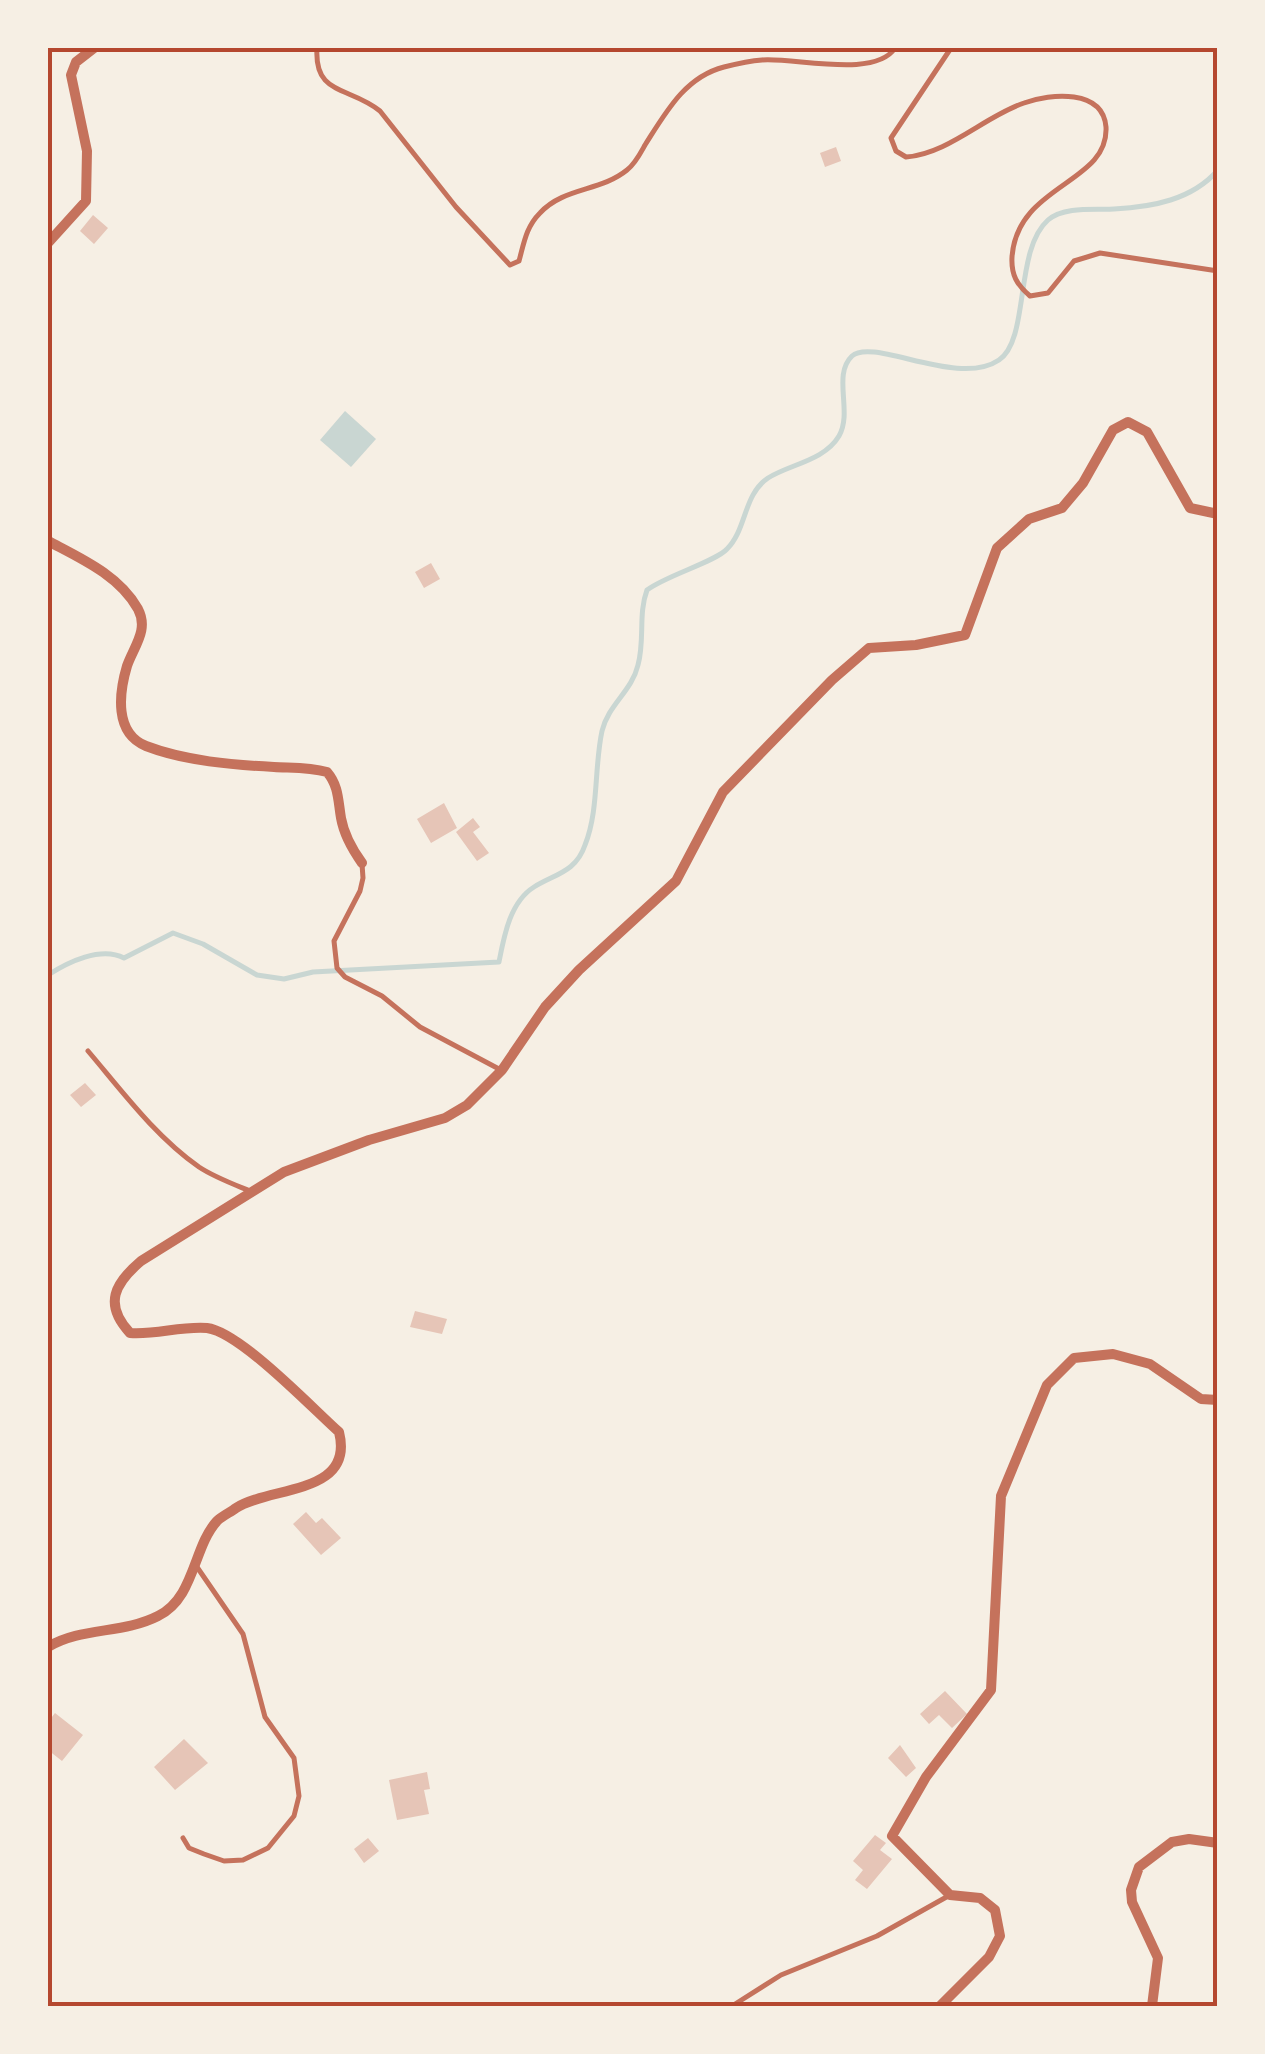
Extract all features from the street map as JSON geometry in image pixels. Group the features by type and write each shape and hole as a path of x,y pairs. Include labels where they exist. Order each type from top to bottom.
{"street":[{"path":"48,243 86,201 87,151 71,75 76,62 94,48"},
{"path":"48,1647 62,1638 138,1624 160,1615 180,1599 216,1521 244,1503 296,1491 336,1468 343,1448 339,1432 243,1346 212,1329 130,1333 117,1319 114,1296 122,1278 141,1260 284,1172 369,1140 444,1118 467,1104 502,1070 545,1007 676,881 724,792 832,680 870,648 965,635 997,548 1029,519 1062,508 1084,483 1113,430 1128,422 1147,432 1190,508 1218,514"},
{"path":"48,541 98,568 125,591 138,610 142,634 127,667 122,698 126,731 144,745 181,754 327,772 339,796 349,844 362,864"},
{"path":"940,2006 989,1957 1000,1936 996,1910 980,1898 950,1895 892,1836 926,1776 990,1690 1000,1496 1047,1385 1074,1358 1113,1354 1150,1364 1202,1399 1218,1400"},
{"path":"1152,2006 1158,1958 1132,1902 1131,1890 1139,1867 1172,1842 1189,1839 1218,1843"}],"lane":[{"path":"318,48 316,65 321,78 329,86 365,99 380,111 456,206 510,265 520,262 528,226 542,210 563,194 604,186 631,167 683,91 702,72 764,59 836,64 882,60 894,48"},
{"path":"951,48 891,138 896,151 906,157 927,152 1024,103 1069,97 1095,102 1102,110 1106,125 1099,155 1034,205 1020,225 1013,248 1014,276 1030,296 1048,293 1074,261 1100,253 1218,271"},
{"path":"362,864 364,878 360,891 334,942 337,968 382,996 420,1027 502,1070"},
{"path":"88,1051 147,1120 184,1154 218,1178 252,1192"},
{"path":"183,1838 190,1848 204,1854 224,1861 243,1860 268,1848 294,1816 299,1796 294,1758 265,1717 242,1634 195,1565"},
{"path":"732,2006 781,1975 877,1936 950,1895"}],"shaded area":[{"path":"345,411 376,439 351,467 320,440"}],"building":[{"path":"836,147 841,161 825,167 820,153"},
{"path":"93,215 108,228 94,244 80,231"},
{"path":"431,563 440,579 424,588 415,572"},
{"path":"444,803 457,828 431,843 417,819"},
{"path":"473,818 480,827 473,832 489,853 477,861 456,832"},
{"path":"85,1083 96,1095 81,1107 70,1095"},
{"path":"415,1311 447,1319 442,1334 410,1327"},
{"path":"306,1512 316,1523 322,1518 341,1538 321,1555 293,1524"},
{"path":"945,1691 967,1714 952,1728 939,1715 929,1724 920,1714"},
{"path":"55,1713 83,1735 62,1761 48,1750 48,1722"},
{"path":"184,1739 208,1763 175,1790 154,1767"},
{"path":"900,1745 916,1768 906,1777 888,1758"},
{"path":"427,1772 430,1789 424,1790 429,1814 397,1820 389,1780"},
{"path":"875,1835 886,1843 880,1850 892,1859 867,1889 855,1880 863,1870 853,1861"},
{"path":"368,1838 379,1851 364,1863 354,1849"}],"waterway":[{"path":"48,975 95,955 124,958 173,933 203,944 257,975 284,979 313,972 499,962 509,920 519,901 534,887 570,867 585,845 602,731 638,665 647,590 721,554 733,541 760,485 777,473 816,457 833,444 843,426 844,373 852,356 878,353 962,369 999,360 1015,333 1030,252 1048,220 1071,211 1157,204 1184,195 1218,170"}]}
